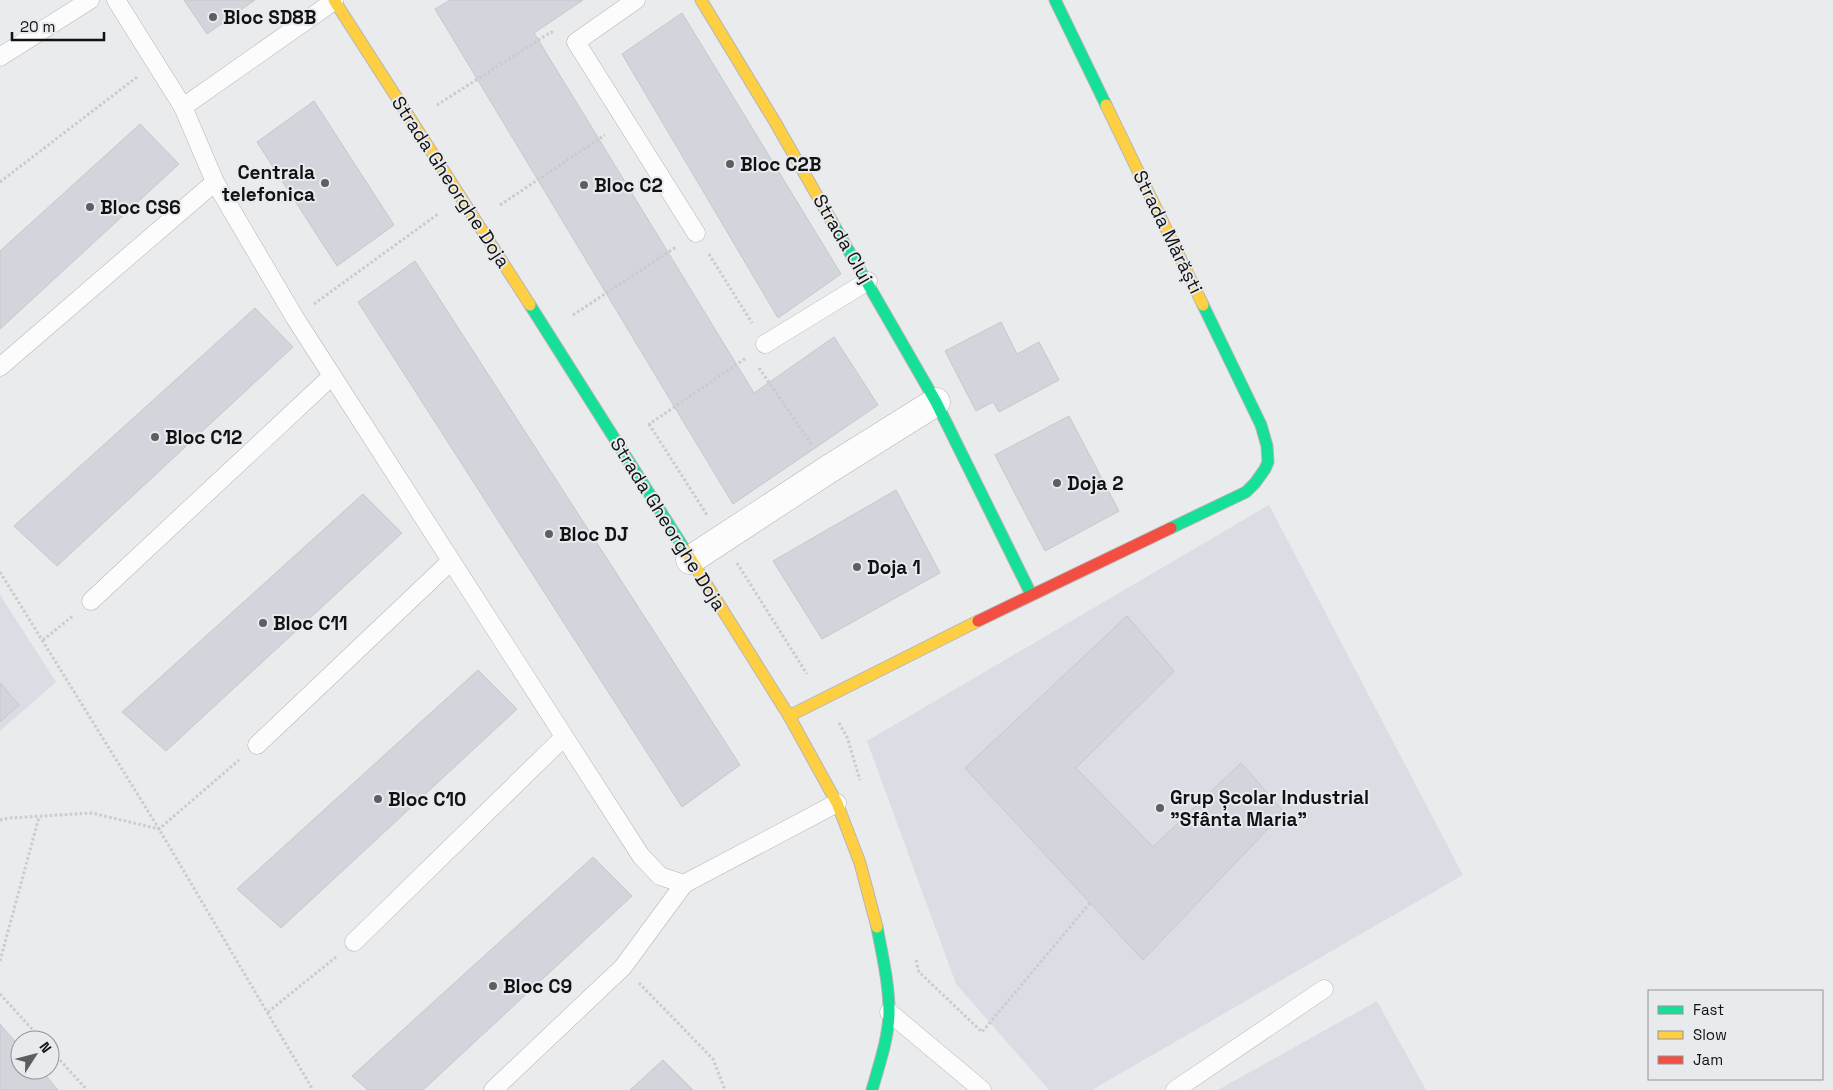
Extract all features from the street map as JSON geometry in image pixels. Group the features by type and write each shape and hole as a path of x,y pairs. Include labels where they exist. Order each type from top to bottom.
{"street":[{"name":"Strada Gheorghe Doja","path":"335,0 548,332 789,716 837,803 860,863 874,912 885,970 889,1012 883,1051 872,1090"},
{"name":"Strada Cluj","path":"701,0 868,281 936,402 1032,594"},
{"name":"Strada Mărăști","path":"1032,594 1246,492 1260,479 1267,467 1269,447 1261,425 1055,0"},
{"path":"690,560 936,402"},
{"path":"789,716 1032,594"}],"lane":[{"path":"0,57 90,0"},
{"path":"116,0 183,107 215,182 295,318 450,561 640,856 660,876 684,884"},
{"path":"183,107 335,0"},
{"path":"636,0 576,42 696,233"},
{"path":"0,367 215,182"},
{"path":"765,344 868,281"},
{"path":"91,601 332,376"},
{"path":"257,745 450,561"},
{"path":"354,942 564,737"},
{"path":"493,1090 623,967 684,884 837,803"},
{"path":"1175,1090 1324,989"},
{"path":"889,1012 982,1090"}],"path":[{"path":"412,121 551,32 576,42"},
{"path":"0,182 155,63"},
{"path":"476,221 626,121"},
{"path":"295,318 443,211"},
{"path":"548,332 696,233 765,344 649,424 617,443"},
{"path":"750,355 829,469"},
{"path":"649,424 811,679"},
{"path":"0,572 158,828 313,1090"},
{"path":"43,640 91,601"},
{"path":"837,720 847,737 862,784"},
{"path":"158,828 257,745"},
{"path":"0,820 92,813 158,828"},
{"path":"0,960 39,817"},
{"path":"913,953 919,972 982,1032 1090,903"},
{"path":"268,1012 354,942"},
{"path":"623,967 713,1059 725,1090"},
{"path":"0,994 33,1030"},
{"path":"60,1060 87,1090"}],"shaded area":[{"name":"Grup Școlar Industrial \"Sfânta Maria\"","path":"1269,505 1463,875 1092,1090 1049,1090 956,984 867,741"},
{"path":"0,595 56,682 0,731"},
{"path":"1377,1001 1426,1090 1218,1090"}],"building":[{"name":"Bloc SD8B","path":"184,0 255,0 207,34"},
{"name":"Bloc C2","path":"450,0 583,0 534,33 754,393 834,337 878,405 733,504 435,9"},
{"name":"Bloc C2B","path":"682,13 841,274 778,318 622,54"},
{"name":"Centrala telefonica","path":"314,101 394,225 337,266 257,142"},
{"name":"Bloc CS6","path":"140,124 179,164 0,329 0,251"},
{"name":"Bloc DJ","path":"415,261 740,765 682,807 358,302"},
{"name":"Bloc C12","path":"255,308 293,347 57,566 14,526"},
{"path":"1001,322 1017,354 1039,342 1059,380 999,412 993,402 976,411 945,351"},
{"name":"Doja 2","path":"1069,416 1119,511 1045,551 995,455"},
{"name":"Doja 1","path":"896,490 940,573 822,639 773,561"},
{"name":"Bloc C11","path":"363,494 402,533 166,751 122,712"},
{"path":"1127,616 1174,671 1076,768 1153,847 1241,763 1284,812 1143,960 965,768"},
{"name":"Bloc C10","path":"478,670 517,709 281,928 237,889"},
{"path":"0,683 19,705 0,722"},
{"name":"Bloc C9","path":"593,857 632,896 423,1090 368,1090 352,1076"},
{"path":"0,1024 10,1036 10,1080 50,1080 58,1090 0,1090"},
{"path":"663,1060 693,1090 630,1090"}],"traffic: fast":[{"path":"1055,0 1106,105"},
{"path":"831,220 936,402 1031,594"},
{"path":"530,305 685,550"},
{"path":"1171,528 1246,492 1255,483 1268,462 1267,446 1261,425 1203,305"},
{"path":"872,1090 889,1021 887,979 877,927"}],"traffic: slow":[{"path":"334,0 530,305"},
{"path":"701,0 775,122 831,220"},
{"path":"1106,105 1203,305"},
{"path":"685,550 789,716 837,803 860,863 877,927"},
{"path":"789,716 978,621"}],"traffic: jam":[{"path":"978,621 1171,528"}],"place":[{"name":"Bloc SD8B","path":"213,17"},
{"name":"Bloc C2B","path":"730,164"},
{"name":"Centrala telefonica","path":"325,183"},
{"name":"Bloc C2","path":"584,185"},
{"name":"Bloc CS6","path":"90,207"},
{"name":"Bloc C12","path":"155,437"},
{"name":"Doja 2","path":"1057,483"},
{"name":"Bloc DJ","path":"549,534"},
{"name":"Doja 1","path":"857,567"},
{"name":"Bloc C11","path":"263,623"},
{"name":"Bloc C10","path":"378,799"},
{"name":"Grup Școlar Industrial \"Sfânta Maria\"","path":"1160,808"},
{"name":"Bloc C9","path":"493,986"}]}
